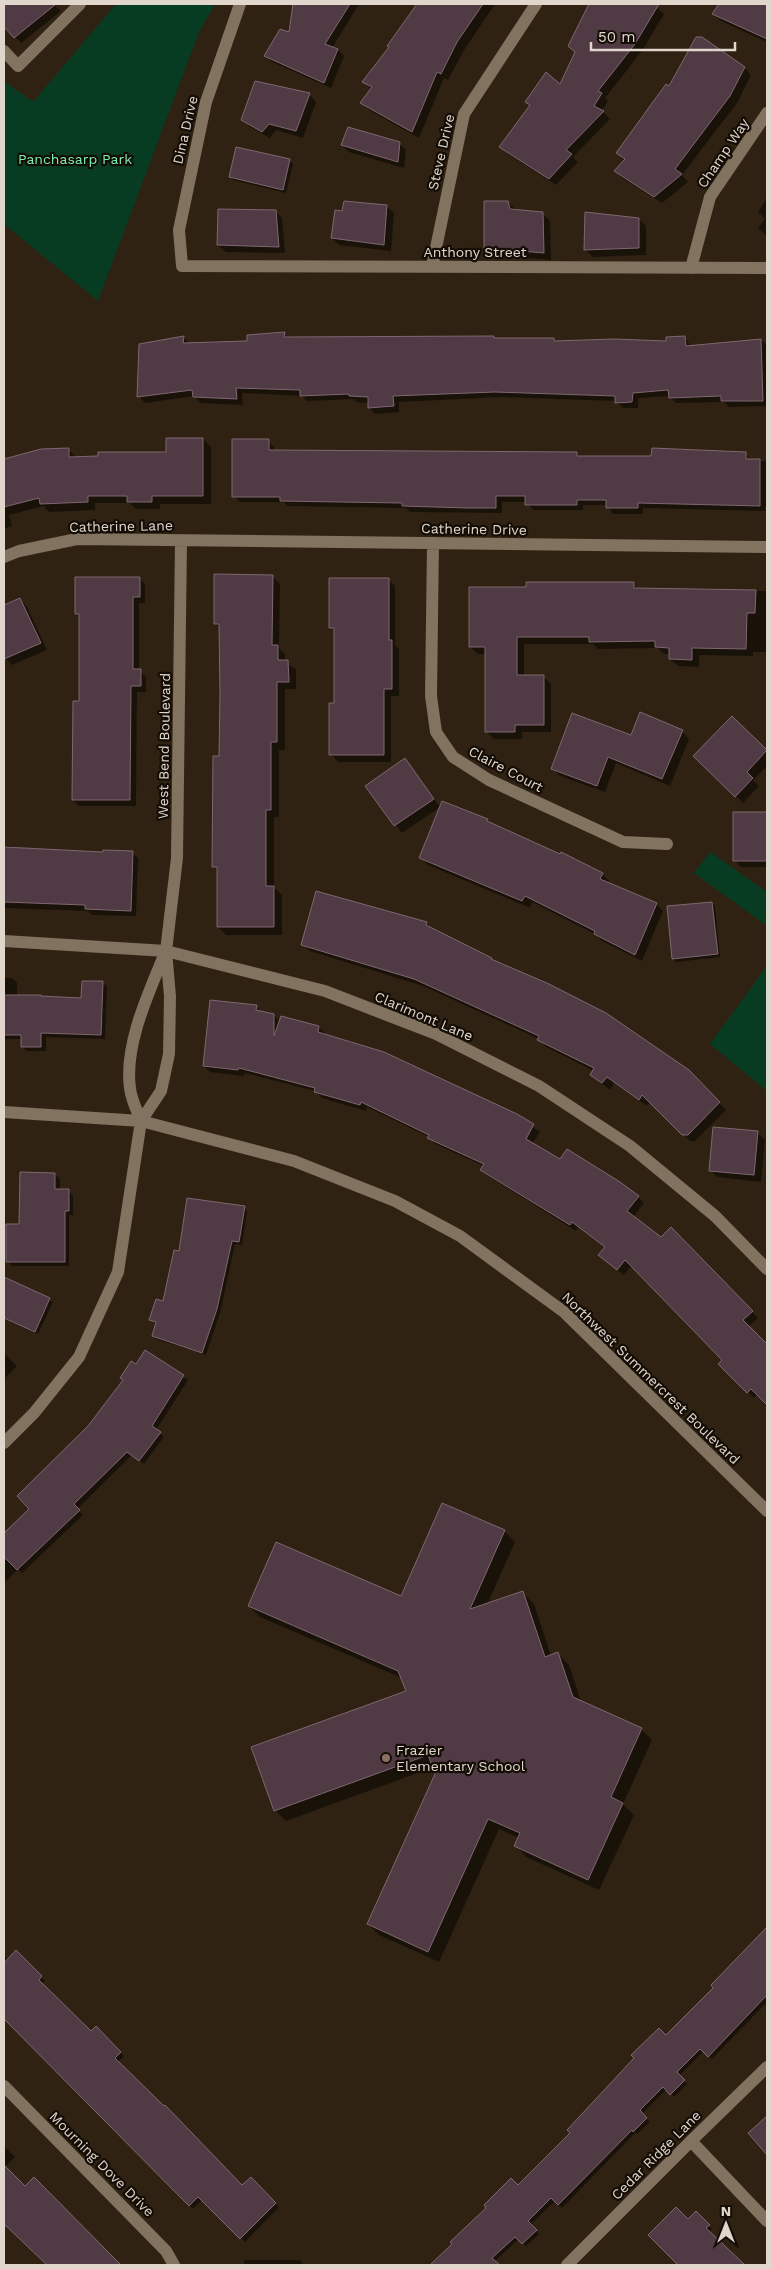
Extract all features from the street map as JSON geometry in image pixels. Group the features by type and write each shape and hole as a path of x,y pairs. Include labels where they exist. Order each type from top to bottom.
{"street":[{"path":"4,51 18,66 80,4"},
{"name":"Dina Drive","path":"182,266 179,230 206,102 240,4"},
{"name":"Steve Drive","path":"432,267 464,114 536,4"},
{"name":"Champ Way","path":"691,268 710,197 767,113"},
{"name":"Anthony Street","path":"182,266 767,268"},
{"name":"Catherine Lane","path":"4,557 19,551 78,539 181,541"},
{"name":"Catherine Drive","path":"181,541 767,547"},
{"name":"West Bend Boulevard","path":"4,1443 34,1413 79,1357 118,1272 141,1121 161,1091 169,1054 170,996 166,951 178,858 181,541"},
{"name":"Claire Court","path":"433,543 431,696 436,732 453,757 489,780 623,842 667,844"},
{"name":"Clarimont Lane","path":"4,941 166,951 325,991 436,1034 539,1086 630,1146 715,1216 767,1269"},
{"name":"West Bend Boulevard","path":"141,1121 130,1088 131,1055 142,1012 166,951"},
{"name":"Northwest Summercrest Boulevard","path":"4,1112 141,1121 294,1161 395,1202 460,1236 564,1312 767,1511"},
{"name":"Cedar Ridge Lane","path":"566,2265 767,2068"},
{"name":"Mourning Dove Drive","path":"4,2086 166,2250 174,2265"},
{"path":"691,2141 767,2222"}],"green space":[{"name":"Panchasarp Park","path":"116,4 215,4 199,32 98,301 4,224 4,81 33,102"},
{"path":"710,852 767,892 767,926 694,873"},
{"path":"767,966 767,1091 710,1044"}],"building":[{"path":"4,4 56,4 14,38 4,27"},
{"path":"293,4 350,4 325,44 338,49 324,83 264,56 280,29 289,32"},
{"path":"417,4 483,4 457,42 441,74 437,72 412,132 360,103 372,87 362,82 389,47 387,46"},
{"path":"589,4 659,4 635,44 598,91 602,93 594,106 604,111 566,150 572,154 549,179 499,147 530,105 525,102 546,72 560,84 575,52 568,46"},
{"path":"719,4 767,4 767,39 712,14"},
{"path":"696,37 702,37 745,67 730,96 675,169 682,174 654,197 614,171 625,159 616,153 666,84 669,86"},
{"path":"255,81 310,93 296,131 269,124 262,132 241,120"},
{"path":"348,127 400,142 398,162 341,145"},
{"path":"236,147 290,159 283,190 229,177"},
{"path":"344,201 387,205 384,245 331,238 335,210 342,211"},
{"path":"484,201 508,201 510,209 543,212 544,253 484,248"},
{"path":"218,209 276,210 279,247 217,245"},
{"path":"585,212 639,218 639,248 584,250"},
{"path":"285,332 284,337 494,336 494,338 554,338 554,341 615,339 666,341 666,337 685,336 686,346 761,339 763,401 721,401 721,396 669,398 668,390 633,393 632,402 615,403 615,396 495,392 393,396 394,406 368,408 368,397 349,396 349,394 300,396 300,390 236,388 237,399 193,397 192,390 137,397 139,344 184,336 183,343 247,341 247,335"},
{"path":"166,438 203,438 203,496 152,496 152,502 127,502 127,496 88,496 88,502 40,504 39,498 4,507 4,459 41,449 69,448 69,457 98,456 98,452 166,452"},
{"path":"232,439 269,439 269,450 577,452 577,456 651,456 652,448 746,452 746,459 760,459 760,506 638,503 638,508 606,508 606,500 577,500 577,505 525,505 525,496 496,496 496,508 467,508 402,506 402,503 280,501 280,497 232,497"},
{"path":"214,574 273,575 272,645 278,645 278,660 288,660 289,682 277,682 277,742 271,742 271,810 266,810 266,886 274,886 274,927 217,927 217,867 212,867 213,756 219,756 220,695 219,624 214,624"},
{"path":"75,577 140,577 140,597 133,597 133,669 141,669 141,686 131,686 130,800 72,800 73,701 79,701 79,614 75,614"},
{"path":"329,578 389,578 389,640 392,640 392,689 384,689 384,755 329,755 329,703 334,703 334,628 329,628"},
{"path":"526,582 634,582 634,588 756,590 755,613 747,613 746,649 692,648 692,660 669,659 669,648 655,647 655,641 589,642 589,637 517,637 517,675 544,675 544,725 515,725 515,732 485,732 485,647 469,647 469,587 526,587"},
{"path":"20,598 41,643 4,659 4,605"},
{"path":"640,712 683,730 662,779 608,757 597,786 551,769 572,713 631,735"},
{"path":"732,716 767,750 747,772 753,778 735,797 693,756"},
{"path":"405,758 434,799 394,826 365,786"},
{"path":"442,801 488,819 487,821 560,854 561,852 603,873 600,879 657,903 635,955 594,934 595,931 525,896 522,901 419,858"},
{"path":"733,812 767,812 767,861 733,861"},
{"path":"4,847 103,852 103,850 133,851 131,911 85,909 85,905 4,902"},
{"path":"316,891 427,922 426,925 491,959 549,984 606,1013 689,1070 720,1102 688,1135 682,1135 642,1095 639,1100 607,1077 602,1083 590,1075 594,1068 537,1040 539,1036 414,979 301,945"},
{"path":"712,902 718,954 672,959 667,906"},
{"path":"82,981 103,981 101,1035 41,1033 41,1047 21,1047 21,1035 4,1035 4,995 81,998"},
{"path":"210,1000 257,1005 256,1010 274,1014 274,1036 281,1016 319,1026 318,1032 384,1052 517,1114 534,1124 526,1139 560,1159 567,1149 620,1182 639,1196 627,1211 661,1237 671,1227 753,1311 743,1320 767,1344 767,1405 751,1389 747,1393 718,1364 722,1360 625,1260 617,1270 598,1255 605,1247 572,1222 570,1225 480,1170 484,1164 427,1138 429,1135 361,1102 360,1105 314,1092 315,1088 239,1068 238,1070 203,1066"},
{"path":"713,1127 758,1131 754,1175 709,1171"},
{"path":"20,1172 55,1173 55,1189 69,1189 69,1211 65,1211 65,1262 6,1262 6,1224 19,1224"},
{"path":"187,1198 245,1206 239,1242 232,1241 217,1309 202,1353 152,1336 156,1322 149,1320 156,1299 163,1301 174,1250 179,1251"},
{"path":"4,1277 50,1298 35,1332 4,1318"},
{"path":"145,1350 184,1375 152,1426 161,1432 139,1461 127,1452 74,1504 80,1510 17,1570 4,1557 4,1533 29,1509 17,1496 88,1426 123,1380 120,1378 131,1361 136,1364"},
{"path":"442,1503 505,1530 470,1609 523,1591 545,1657 558,1652 573,1697 642,1728 611,1797 623,1803 588,1880 514,1846 520,1833 488,1819 428,1952 367,1924 435,1774 428,1755 274,1811 251,1747 406,1691 398,1671 248,1606 276,1542 401,1596"},
{"path":"767,1927 767,1995 708,2057 700,2049 677,2072 685,2080 670,2095 663,2087 640,2110 647,2118 633,2132 632,2130 558,2205 551,2198 528,2221 537,2230 522,2244 515,2237 492,2258 500,2265 430,2265 452,2244 450,2242 486,2208 484,2205 511,2178 518,2185 570,2133 567,2130 634,2058 631,2055 659,2028 666,2035 713,1988 711,1985"},
{"path":"16,1950 42,1976 39,1980 91,2031 96,2026 121,2052 115,2058 165,2105 242,2185 251,2177 276,2203 240,2239 198,2197 189,2206 4,2019 4,1963"},
{"path":"767,2116 767,2155 748,2133"},
{"path":"4,2165 25,2186 34,2177 121,2265 47,2265 4,2224"},
{"path":"676,2207 688,2219 696,2211 710,2225 706,2228 745,2265 678,2265 648,2235"}],"place":[{"name":"Frazier Elementary School","path":"386,1758"}]}
